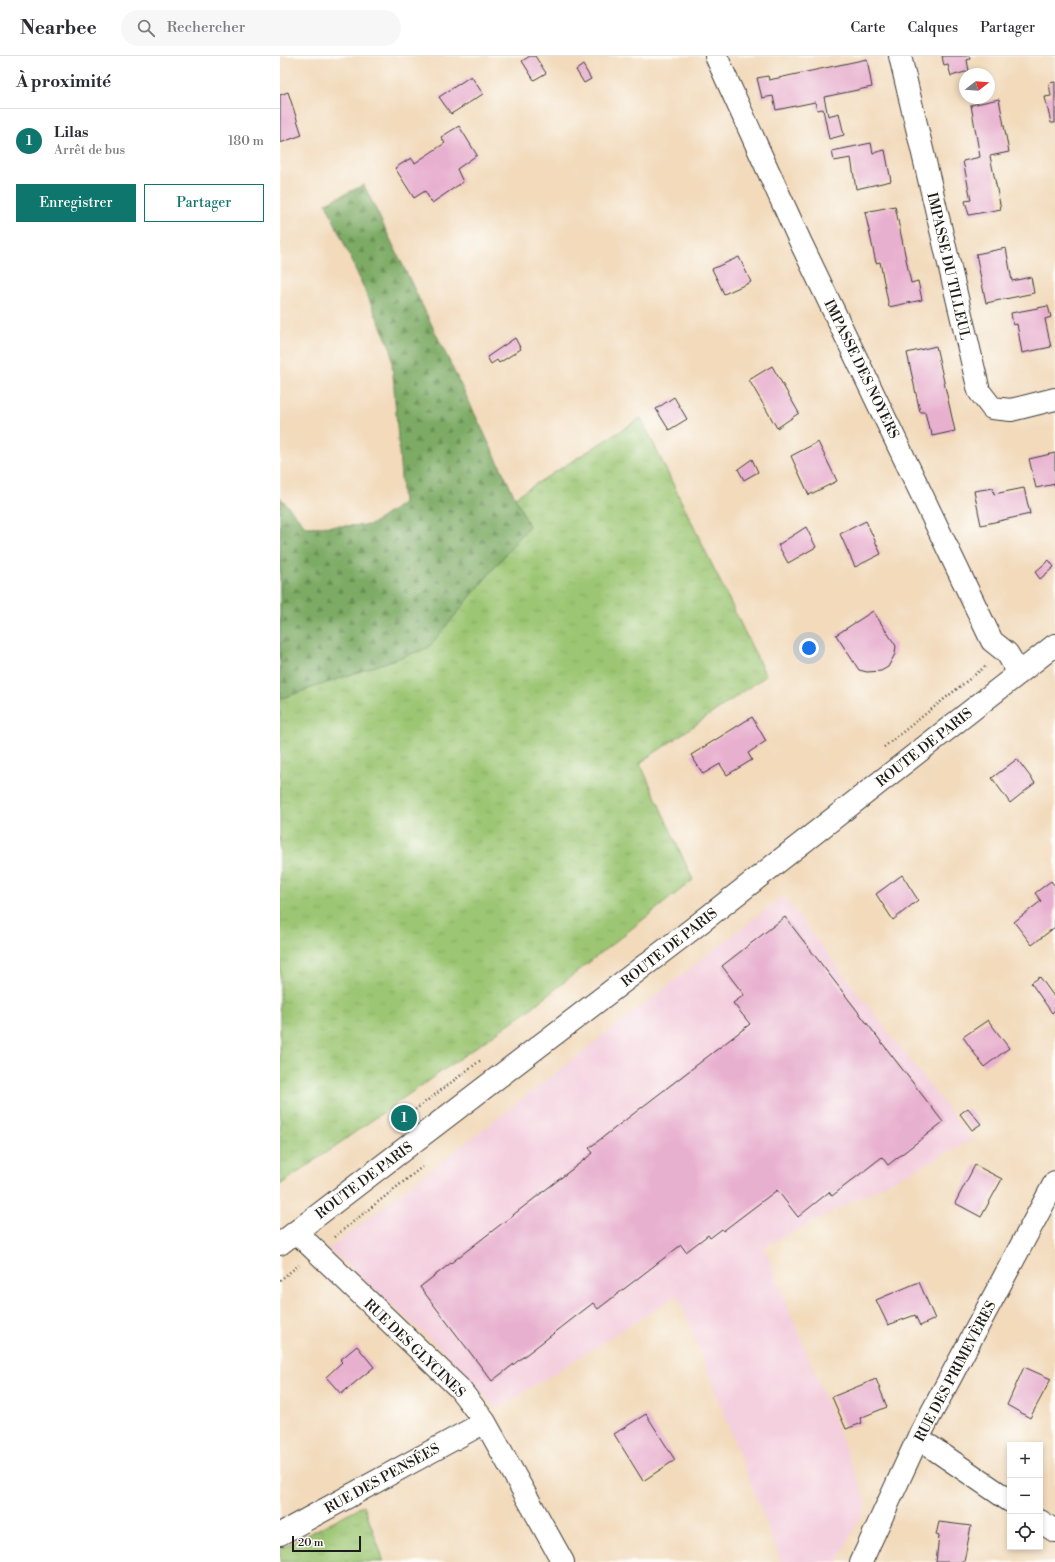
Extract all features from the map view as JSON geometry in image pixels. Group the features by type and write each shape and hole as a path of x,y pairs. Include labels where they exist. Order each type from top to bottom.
{"street":[{"name":"IMPASSE DES NOYERS","path":"716,56 800,241 992,641 1007,653 1019,673"},
{"name":"IMPASSE DU TILLEUL","path":"900,56 979,392 992,408 1011,410 1055,399"},
{"name":"ROUTE DE PARIS","path":"288,1238 691,930 1055,646"},
{"name":"RUE DES PRIMEVÈRES","path":"861,1562 918,1438 1055,1182"},
{"name":"RUE DES GLYCINES","path":"288,1238 459,1388 485,1422 563,1562"},
{"name":"RUE DES PENSÉES","path":"280,1534 485,1422"},
{"path":"918,1438 1007,1498"},
{"path":"1043,1523 1055,1531"}],"shaded area":[{"path":"783,896 972,1140 764,1247 867,1503 838,1562 781,1562 678,1295 497,1409 447,1354 329,1249"}],"green space":[{"path":"364,185 529,526 428,648 280,699 280,497 306,527 371,525 403,503 391,349 326,203"},
{"path":"641,418 766,676 640,763 693,880 530,1009 280,1185 280,554 515,497"},
{"path":"364,1505 384,1562 280,1562 280,1549"}],"building":[{"path":"530,56 535,56 546,73 534,80 522,61"},
{"path":"942,56 969,56 970,59 967,60 968,68 959,68 959,74 951,76 948,65 944,66"},
{"path":"867,59 872,87 824,97 828,116 839,113 844,135 829,139 823,109 817,110 815,102 776,110 773,96 762,98 757,78 768,76 769,80"},
{"path":"583,65 591,79 584,83 576,70"},
{"path":"471,76 483,94 451,114 439,97"},
{"path":"1055,82 1055,123 1051,123 1045,97 1051,96 1049,83"},
{"path":"288,92 302,135 280,143 280,95"},
{"path":"999,99 1009,152 990,156 1001,209 969,215 965,201 971,200 963,161 980,157 971,105 995,104 995,100"},
{"path":"459,126 477,155 457,169 463,182 432,203 425,191 414,198 395,168 411,158 415,163 445,143 441,137"},
{"path":"871,143 873,153 885,150 891,181 856,189 851,158 834,161 832,151"},
{"path":"895,206 911,283 918,281 922,300 889,307 880,262 876,263 865,212"},
{"path":"1006,248 1012,281 1031,277 1034,293 986,303 976,254"},
{"path":"739,257 751,282 724,294 712,269"},
{"path":"1048,306 1051,317 1045,319 1051,347 1022,353 1017,324 1013,325 1011,313"},
{"path":"515,338 521,349 499,363 497,360 491,364 487,357"},
{"path":"936,346 955,431 932,436 925,412 920,412 907,353"},
{"path":"772,366 799,413 777,428 749,380"},
{"path":"674,397 687,419 669,430 656,409"},
{"path":"818,442 837,481 809,495 791,456"},
{"path":"1055,453 1055,484 1036,488 1029,459"},
{"path":"752,459 758,472 744,480 738,469"},
{"path":"993,488 994,494 1024,488 1030,514 981,525 974,491"},
{"path":"866,521 881,554 855,567 840,534"},
{"path":"806,527 816,547 788,563 778,545"},
{"path":"1049,560 1054,567 1040,579 1035,572"},
{"path":"873,611 896,646 895,654 888,667 881,671 867,672 859,670 836,635"},
{"path":"752,717 766,741 748,753 752,760 727,775 720,764 703,774 691,755"},
{"path":"1017,759 1035,783 1010,803 992,778"},
{"path":"902,875 918,900 893,920 876,894"},
{"path":"1051,881 1055,886 1055,927 1032,945 1014,922 1041,901 1035,893"},
{"path":"785,917 943,1122 888,1165 882,1157 832,1196 829,1192 798,1217 777,1190 723,1231 722,1229 710,1238 708,1235 686,1252 681,1245 598,1309 593,1303 492,1381 420,1287 593,1153 589,1148 750,1024 733,1003 744,995 722,966"},
{"path":"1040,977 1055,998 1055,1010 1052,1013 1031,983"},
{"path":"988,1020 1009,1048 984,1067 963,1037"},
{"path":"968,1108 981,1124 972,1130 960,1114"},
{"path":"975,1165 1002,1179 981,1217 955,1203"},
{"path":"919,1282 935,1319 920,1326 915,1315 888,1325 876,1300"},
{"path":"357,1346 374,1367 341,1394 326,1377 342,1362 340,1360"},
{"path":"1024,1367 1051,1379 1030,1418 1007,1405"},
{"path":"876,1379 887,1407 860,1418 862,1423 846,1429 832,1397"},
{"path":"646,1414 675,1460 643,1481 614,1434"},
{"path":"939,1522 971,1526 964,1562 936,1562 939,1536 936,1535"}],"place":[{"name":"Lilas","path":"404,1118"}]}
